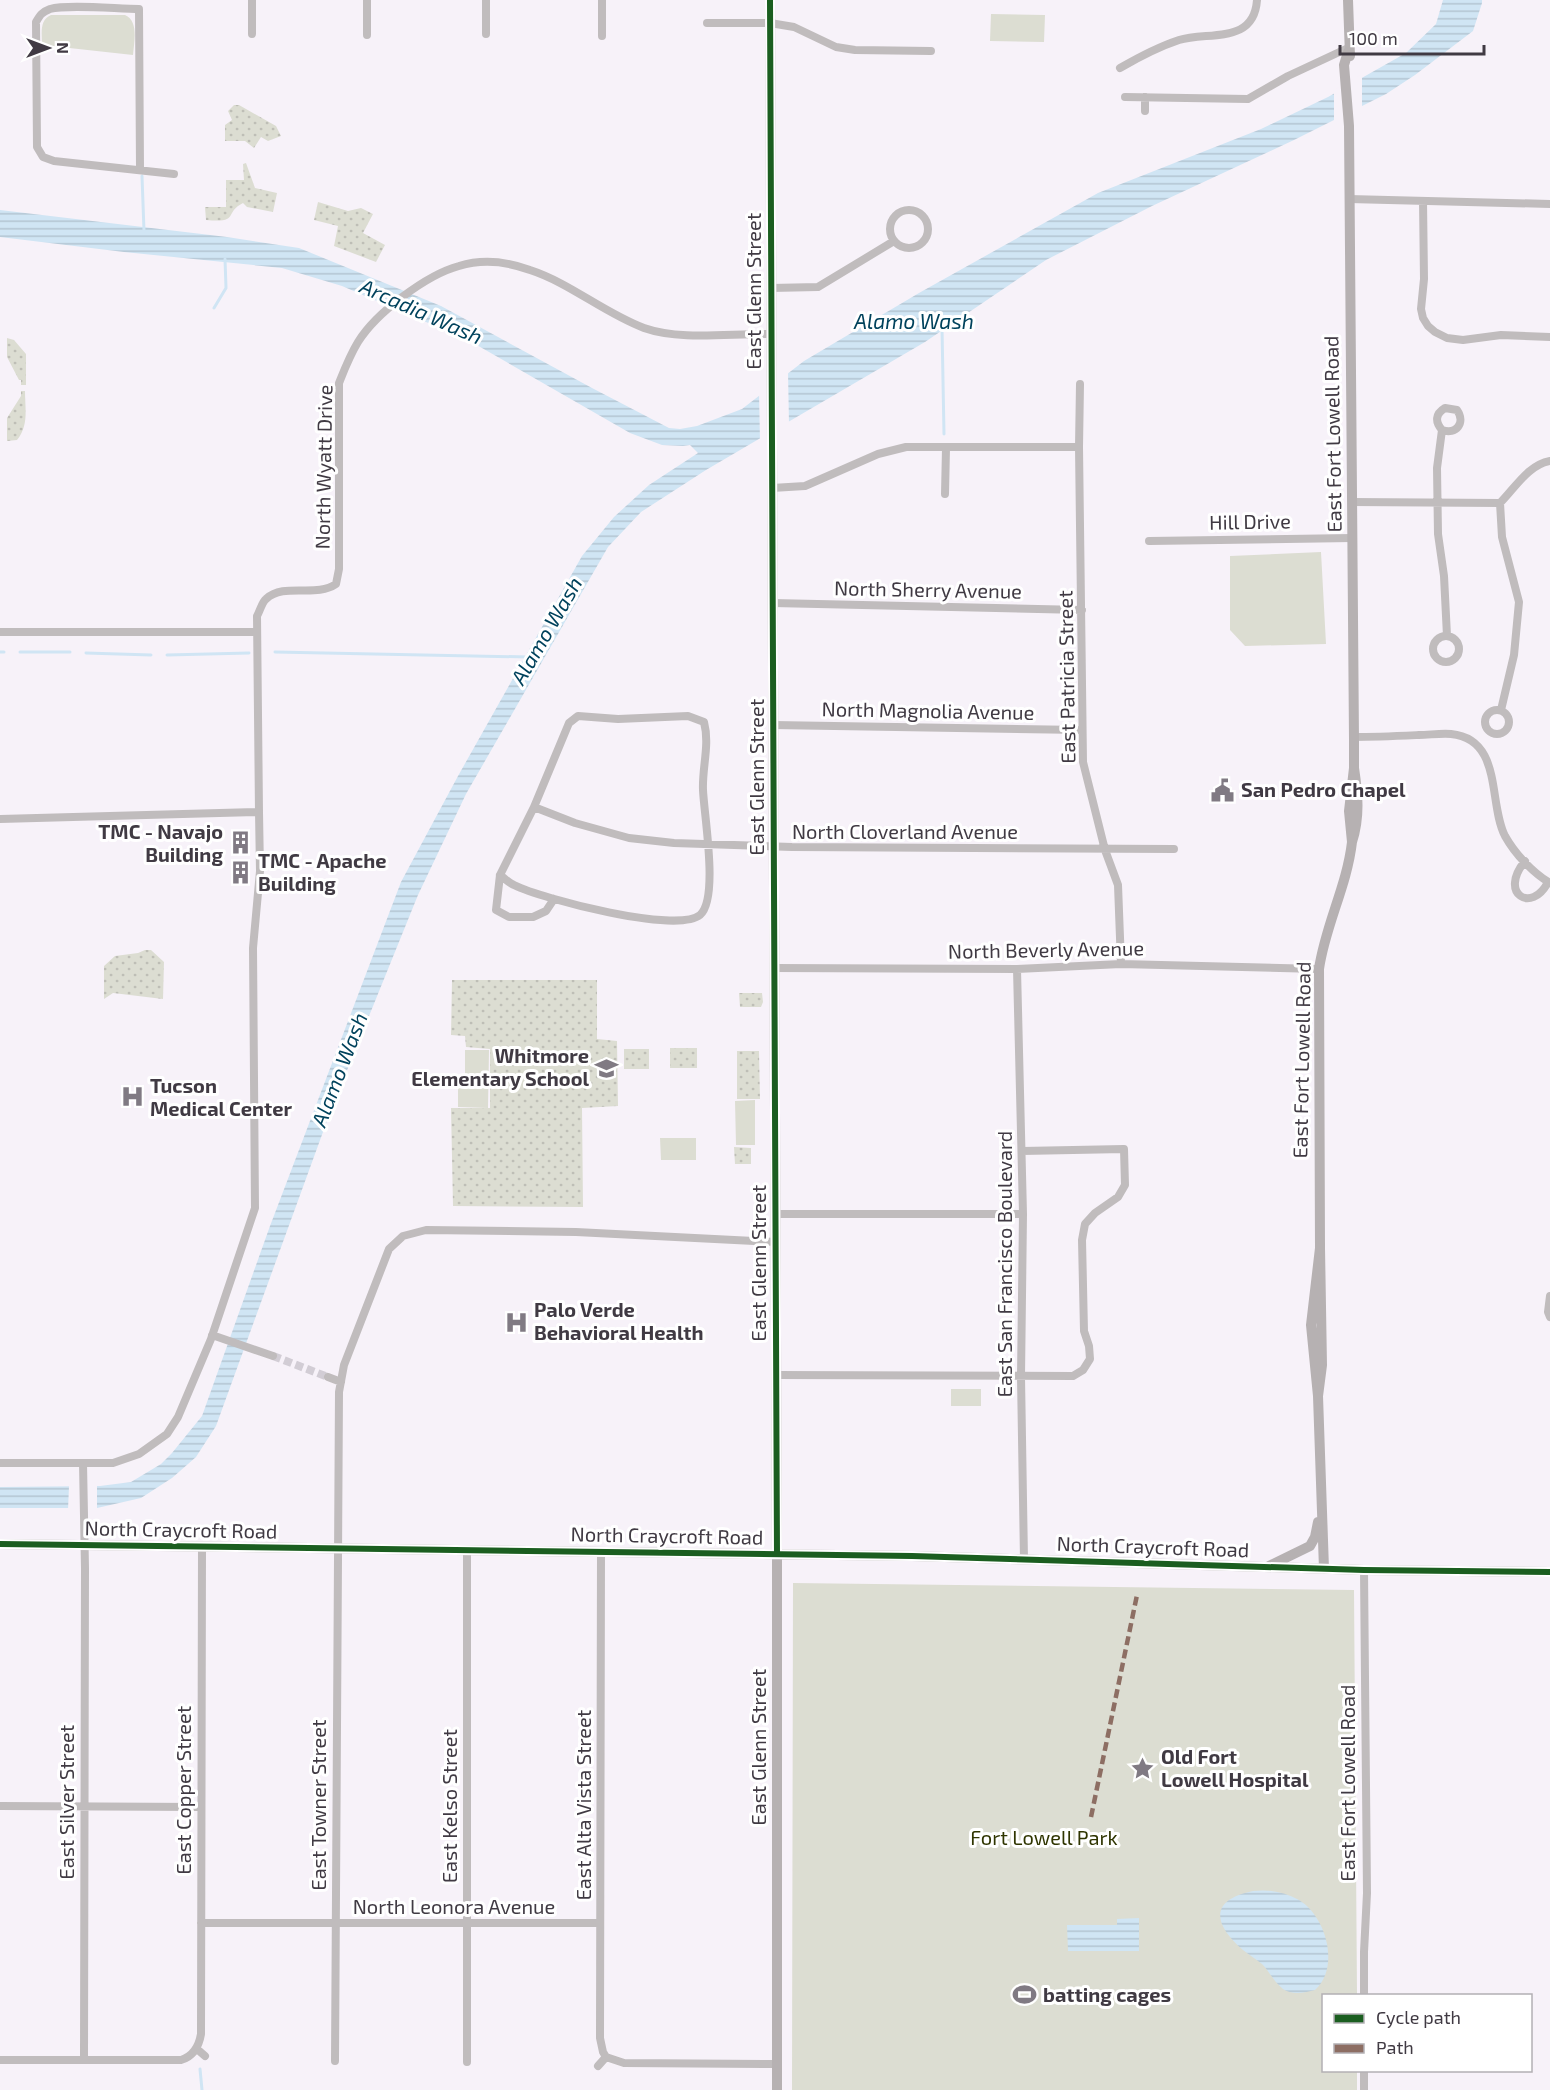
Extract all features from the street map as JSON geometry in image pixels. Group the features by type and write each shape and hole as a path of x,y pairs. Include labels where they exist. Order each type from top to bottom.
{"street":[{"path":"252,0 252,34"},
{"path":"367,35 368,0"},
{"path":"486,0 486,34"},
{"path":"602,0 602,36"},
{"name":"East Glenn Street","path":"770,0 776,1214 777,2090"},
{"path":"1120,68 1145,53 1182,39 1225,35 1246,26 1254,15 1257,0"},
{"name":"East Fort Lowell Road","path":"1324,1569 1318,1396 1322,1365 1319,969 1322,945 1343,880 1352,842 1349,811 1354,768 1349,126 1348,101 1345,95 1351,60 1348,50 1348,0"},
{"path":"140,169 139,9 72,4 40,14 36,22 37,147 43,157 54,161 174,174"},
{"path":"707,23 770,23 794,27 836,47 855,50 931,51"},
{"path":"1125,98 1248,99 1288,76 1348,50"},
{"path":"1145,97 1145,111"},
{"path":"1349,199 1550,204"},
{"path":"1424,201 1424,279 1421,309 1428,326 1447,338 1463,340 1501,335 1550,337"},
{"path":"912,210 925,219 928,234 917,247 908,248 894,241 890,229 896,216 912,210"},
{"path":"771,288 818,287 894,241"},
{"name":"North Wyatt Drive","path":"0,1463 113,1463 139,1454 167,1434 183,1406 212,1335 255,1208 253,948 260,872 257,616 265,599 280,592 327,590 336,584 339,569 339,383 359,340 385,310 416,288 459,265 508,263 533,271 644,328 673,334 771,334"},
{"name":"East Patricia Street","path":"1080,384 1083,762 1118,885 1121,964"},
{"path":"1442,430 1437,468 1438,534 1444,576 1447,636"},
{"path":"772,488 804,486 878,454 906,447 1079,447"},
{"path":"945,494 946,448"},
{"path":"1501,710 1514,655 1520,602 1502,537 1500,503 1525,475 1541,462 1550,460"},
{"path":"1352,502 1500,503"},
{"name":"Hill Drive","path":"1149,541 1352,538"},
{"name":"North Sherry Avenue","path":"773,603 1082,610"},
{"path":"0,632 256,632"},
{"path":"500,874 513,885 590,909 668,921 690,920 701,914 709,900 708,845 703,791 708,737 704,722 688,716 618,719 578,716 569,723 534,807 500,874 496,910 509,917 533,917 546,911 554,899"},
{"name":"North Magnolia Avenue","path":"773,725 1082,730"},
{"path":"1354,738 1452,734 1470,740 1484,753 1491,769 1495,805 1505,836 1525,861 1549,882 1539,894 1531,899 1523,898 1516,891 1513,883 1517,870 1525,861"},
{"name":"North Cloverland Avenue","path":"534,807 575,823 628,838 708,845 1174,849"},
{"path":"0,819 260,812"},
{"name":"North Beverly Avenue","path":"774,968 1017,969 1121,964 1319,969"},
{"name":"East San Francisco Boulevard","path":"1017,969 1023,1214 1021,1377 1024,1560"},
{"path":"776,1375 1021,1377 1073,1376 1083,1370 1090,1359 1084,1331 1082,1240 1085,1224 1095,1213 1118,1197 1125,1185 1124,1149 1022,1151"},
{"path":"776,1214 1023,1214"},
{"name":"East Towner Street","path":"335,2061 339,1403 344,1365 389,1249 403,1236 426,1230 536,1231 776,1242"},
{"path":"1550,1296 1548,1312 1550,1317"},
{"path":"212,1335 273,1356"},
{"path":"328,1377 341,1382"},
{"name":"East Silver Street","path":"83,1463 84,2060"},
{"path":"1265,1568 1310,1546 1315,1537 1322,1504"},
{"name":"North Craycroft Road","path":"0,1544 777,1554 1265,1568 1550,1572"},
{"name":"East Copper Street","path":"196,2049 201,2034 202,1547"},
{"name":"East Kelso Street","path":"467,1550 467,2062"},
{"name":"East Alta Vista Street","path":"601,1551 600,2038 606,2057"},
{"name":"East Fort Lowell Road","path":"1364,1570 1367,1893 1364,1994"},
{"path":"0,1806 201,1807"},
{"name":"North Leonora Avenue","path":"201,1923 600,1923"},
{"path":"0,2060 181,2060 196,2049 205,2056"},
{"path":"598,2066 606,2057 624,2063 777,2064"},
{"path":"1364,2090 1365,2072"}],"green space":[{"path":"991,14 1045,15 1044,42 990,41"},
{"path":"51,15 125,15 134,27 133,55 42,45 43,24"},
{"path":"234,105 239,105 276,126 281,136 268,141 261,137 254,148 245,141 225,141 225,125 232,120 228,111"},
{"path":"246,163 255,188 277,193 273,212 247,207 243,203 228,219 206,220 205,207 226,207 226,180 244,180 243,164"},
{"path":"318,202 348,211 361,208 373,214 363,233 385,245 376,262 334,246 338,226 314,220"},
{"path":"7,338 14,340 26,354 26,385 21,385 21,380 7,357"},
{"path":"21,391 25,391 26,417 23,429 17,440 7,441 7,418 21,396"},
{"path":"1321,552 1326,644 1245,646 1230,630 1230,556"},
{"path":"151,950 164,962 163,999 113,993 104,999 104,966 115,956"},
{"path":"452,980 597,980 597,1039 617,1041 618,1106 582,1108 583,1207 453,1206 451,1108 490,1108 490,1049 466,1047 465,1036 451,1035"},
{"path":"739,993 762,993 761,1007 740,1007"},
{"path":"670,1048 697,1048 697,1068 670,1068"},
{"path":"624,1049 649,1049 649,1069 624,1069"},
{"path":"465,1050 489,1050 488,1108 458,1107 458,1085 465,1085"},
{"path":"737,1051 759,1051 760,1099 737,1099"},
{"path":"755,1100 755,1145 736,1145 735,1101"},
{"path":"660,1138 696,1138 696,1160 661,1160"},
{"path":"734,1147 751,1148 751,1164 735,1164"},
{"path":"951,1389 981,1389 981,1406 951,1406"},
{"name":"Fort Lowell Park","path":"793,1583 1354,1590 1357,1994 1322,1994 1322,2072 1357,2072 1357,2090 792,2090"}],"water":[{"name":"Alamo Wash","path":"1443,0 1482,0 1473,31 1386,94 1152,206 1046,260 925,342 706,470 641,512 608,547 466,794 418,895 331,1110 216,1426 196,1457 172,1478 141,1498 97,1508 0,1508 0,1487 100,1486 131,1482 161,1464 202,1416 270,1226 401,882 582,556 614,517 649,485 698,453 690,445 662,445 630,433 468,340 342,286 282,268 0,237 0,210 227,237 299,248 441,306 669,428 680,429 697,426 742,409 804,361 919,293 1098,193 1261,129 1328,97 1406,53 1436,24"},
{"path":"1265,1890 1293,1897 1309,1908 1317,1918 1327,1943 1328,1956 1323,1981 1315,1990 1303,1993 1286,1991 1262,1964 1243,1950 1226,1931 1220,1914 1223,1907 1229,1900 1253,1891"},
{"path":"1139,1918 1139,1951 1068,1951 1067,1925 1117,1925 1117,1919"}],"pier":[{"path":"1362,74 1362,109 1334,123 1334,90"},
{"path":"788,371 789,424 760,441 759,392"},
{"path":"97,1485 97,1510 68,1510 69,1486"}],"waterway":[{"path":"142,176 144,231"},
{"path":"214,308 226,288 225,259"},
{"path":"942,328 944,434"},
{"path":"20,652 70,652"},
{"path":"275,652 528,657"},
{"path":"86,653 151,655"},
{"path":"167,655 249,653"},
{"path":"200,2069 202,2090"}],"tunnel":[{"path":"273,1356 328,1377"}],"marked path":[{"path":"1091,1817 1137,1595"}],"cycle path":[{"path":"770,0 777,1554"},
{"path":"0,1544 912,1556 1364,1570 1550,1572"}],"place":[{"name":"San Pedro Chapel","path":"1223,790"},
{"name":"TMC - Navajo Building","path":"241,843"},
{"name":"TMC - Apache Building","path":"240,872"},
{"name":"Whitmore Elementary School","path":"607,1068"},
{"name":"Tucson Medical Center","path":"132,1097"},
{"name":"Palo Verde Behavioral Health","path":"516,1322"},
{"name":"Old Fort Lowell Hospital","path":"1143,1769"},
{"name":"batting cages","path":"1025,1995"}],"water label":[{"name":"Arcadia Wash","path":"421,312"}]}
